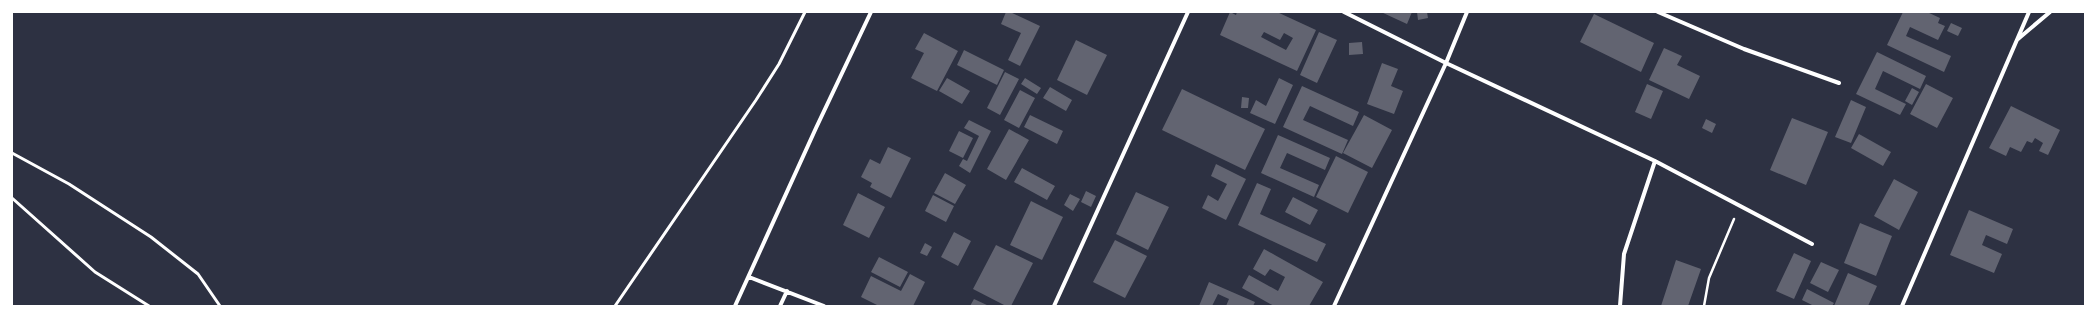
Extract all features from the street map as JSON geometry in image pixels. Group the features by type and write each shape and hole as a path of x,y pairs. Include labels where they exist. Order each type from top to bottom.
{"street":[{"path":"735,306 816,128 871,12"},
{"path":"1054,306 1188,12"},
{"path":"1344,12 1446,63 1655,161 1812,244"},
{"path":"1334,306 1446,63 1467,12"},
{"path":"1658,12 1744,49 1839,83"},
{"path":"1902,306 2029,12"},
{"path":"2017,39 2050,12"},
{"path":"1620,306 1624,254 1655,161"},
{"path":"749,277 824,306"},
{"path":"780,306 787,291"}],"lane":[{"path":"615,306 756,100 778,64 805,12"},
{"path":"12,153 69,184 151,237 198,274 220,306"},
{"path":"12,198 95,272 149,306"}],"path":[{"path":"1704,306 1712,271 1740,206"}],"building":[{"path":"1006,12 1010,12 1040,26 1020,66 1008,60 1021,33 1001,24"},
{"path":"1230,12 1236,15 1237,12 1277,12 1316,30 1297,71 1220,35","holes":["1264,32 1280,40 1284,33 1293,38 1286,50 1261,37"]},
{"path":"1381,12 1412,12 1407,24"},
{"path":"1417,12 1427,12 1428,18 1418,20"},
{"path":"1903,12 1927,12 1940,18 1938,23 1945,26 1938,40 1910,27 1906,36 1951,56 1944,72 1887,45"},
{"path":"1594,14 1654,43 1641,72 1580,42"},
{"path":"1951,23 1962,28 1958,36 1947,31"},
{"path":"1319,32 1337,40 1317,83 1300,75"},
{"path":"924,33 958,51 937,91 911,78 924,53 915,49"},
{"path":"1076,40 1107,55 1087,95 1057,80"},
{"path":"1362,42 1363,54 1349,55 1349,43"},
{"path":"1664,48 1682,56 1677,65 1700,76 1689,99 1649,80"},
{"path":"964,50 1004,70 997,85 957,65"},
{"path":"1877,52 1926,76 1920,89 1883,71 1875,89 1906,104 1900,115 1856,94"},
{"path":"1382,63 1398,69 1391,86 1403,91 1394,114 1367,104"},
{"path":"1005,72 1019,79 1000,115 987,108"},
{"path":"947,78 970,91 962,104 939,91"},
{"path":"1025,78 1041,88 1037,94 1021,84"},
{"path":"1279,78 1293,85 1275,124 1250,113 1256,100 1266,106"},
{"path":"1647,84 1663,91 1651,119 1635,112"},
{"path":"1926,84 1953,98 1937,128 1910,114"},
{"path":"1302,86 1359,112 1353,126 1310,106 1303,120 1348,140 1342,154 1283,127"},
{"path":"1050,87 1072,100 1066,111 1043,98"},
{"path":"1912,88 1919,92 1912,105 1905,101"},
{"path":"1182,89 1265,129 1245,170 1162,130"},
{"path":"1020,90 1035,98 1019,128 1004,120"},
{"path":"1242,97 1249,98 1248,108 1241,108"},
{"path":"1851,100 1866,107 1851,143 1835,137"},
{"path":"2011,106 2060,130 2048,155 2039,151 2043,143 2035,138 2032,143 2027,141 2021,152 2010,147 2006,156 1989,148"},
{"path":"1030,115 1063,131 1057,144 1024,127"},
{"path":"1364,115 1392,130 1372,168 1343,153"},
{"path":"1792,118 1828,132 1806,185 1770,170"},
{"path":"1706,119 1716,124 1712,133 1702,128"},
{"path":"969,120 991,131 970,173 959,166 963,159 967,161 979,136 964,128"},
{"path":"1009,129 1029,140 1006,180 987,169"},
{"path":"959,131 973,138 963,158 949,151"},
{"path":"1859,134 1891,152 1883,166 1851,148"},
{"path":"1278,135 1330,158 1325,170 1287,153 1280,168 1319,185 1314,197 1261,173"},
{"path":"888,147 911,158 891,198 870,187 872,183 861,177 870,159 880,164"},
{"path":"1336,156 1368,172 1348,213 1316,197"},
{"path":"1216,164 1246,179 1226,220 1202,208 1208,195 1218,201 1227,184 1211,176"},
{"path":"1022,168 1055,186 1047,200 1014,182"},
{"path":"945,173 966,185 955,204 934,193"},
{"path":"1894,179 1918,192 1899,230 1874,216"},
{"path":"1257,183 1271,189 1260,214 1326,244 1317,262 1238,225"},
{"path":"1086,191 1096,196 1091,207 1081,202"},
{"path":"1136,192 1169,207 1148,250 1116,234"},
{"path":"858,193 885,207 869,238 843,225"},
{"path":"1070,194 1080,199 1073,211 1064,205"},
{"path":"933,195 954,206 946,222 925,211"},
{"path":"1293,197 1318,210 1310,225 1285,212"},
{"path":"1031,201 1063,217 1042,260 1010,245"},
{"path":"1969,210 2013,229 2007,244 1986,235 1982,245 2002,254 1994,273 1950,255"},
{"path":"1860,223 1892,236 1876,276 1844,263"},
{"path":"954,232 971,241 958,266 941,257"},
{"path":"1115,240 1147,256 1125,298 1093,282"},
{"path":"925,243 932,247 927,256 920,253"},
{"path":"996,245 1033,263 1011,306 1006,306 973,289"},
{"path":"1264,249 1323,282 1309,306 1274,306 1242,288 1249,275 1278,291 1285,277 1270,269 1265,276 1253,269"},
{"path":"1794,253 1811,261 1794,299 1776,291"},
{"path":"879,257 908,272 900,287 871,272"},
{"path":"1676,260 1701,269 1688,306 1661,306"},
{"path":"1821,262 1839,270 1828,292 1810,283"},
{"path":"1848,273 1877,286 1868,306 1834,306"},
{"path":"910,274 925,282 913,306 879,306 861,297 871,276 901,291"},
{"path":"1209,282 1255,302 1253,306 1226,306 1229,299 1218,294 1212,306 1199,306"},
{"path":"1807,289 1834,303 1832,306 1814,306 1802,300"},
{"path":"974,299 989,306 970,306"}]}
